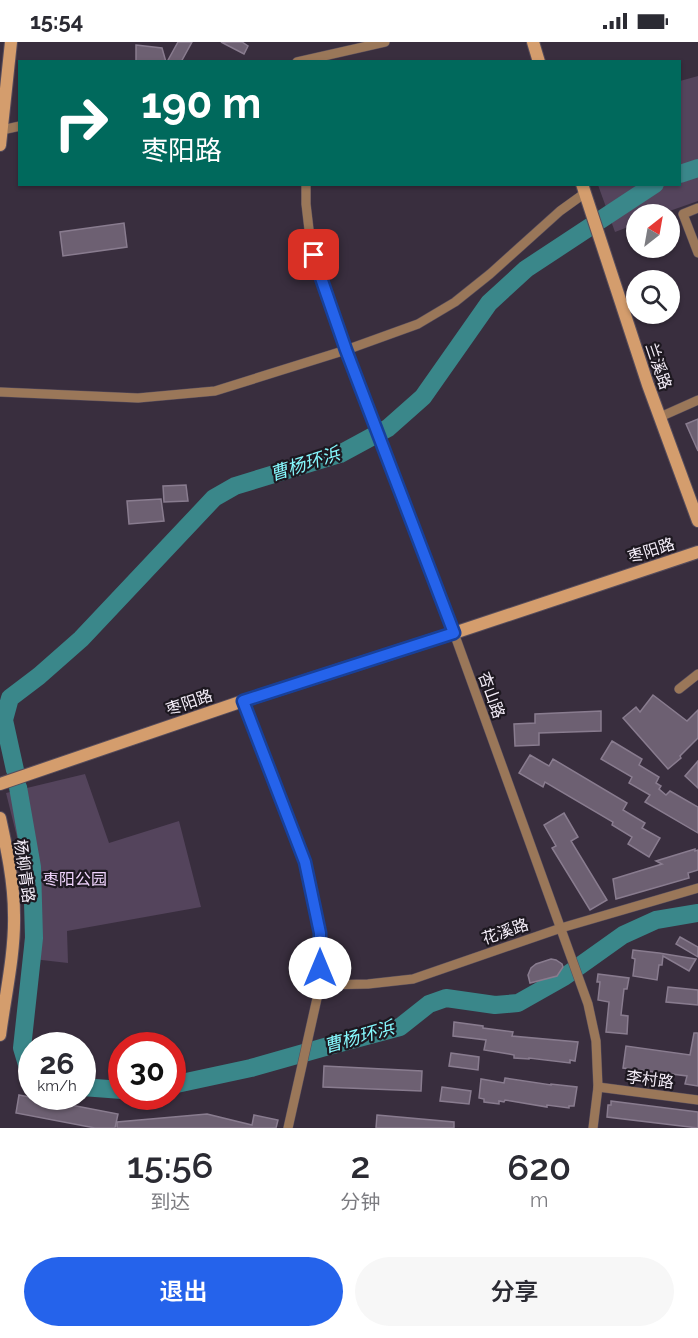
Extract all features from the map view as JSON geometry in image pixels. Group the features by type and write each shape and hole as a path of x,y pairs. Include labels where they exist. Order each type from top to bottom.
{"street":[{"path":"0,145 10,42"},
{"path":"309,60 385,42"},
{"path":"532,42 538,60"},
{"path":"2,130 18,126"},
{"path":"306,186 310,238 319,272 346,350"},
{"path":"0,392 138,398 215,391 346,350 418,324 455,302 490,274 584,189"},
{"name":"兰溪路","path":"584,189 660,417 696,513"},
{"path":"698,208 683,214 694,233 698,253"},
{"name":"杏山路","path":"346,350 454,633 573,960 588,1004 596,1041 598,1087"},
{"path":"660,417 698,400"},
{"name":"枣阳路","path":"0,784 243,701 698,552"},
{"path":"679,689 698,674"},
{"path":"243,701 305,862 320,933 320,985 288,1128"},
{"name":"杨柳青路","path":"0,818 11,867 14,939 0,1035"},
{"name":"花溪路","path":"320,985 368,984 413,979 561,928 698,888"},
{"path":"593,1128 598,1087"},
{"name":"李村路","path":"598,1087 698,1100"}],"green space":[{"path":"698,76 698,201 680,207 680,204 626,204 626,228 615,232 598,186 681,186 681,81"},
{"name":"枣阳公园","path":"85,774 109,843 179,821 201,907 67,931 68,963 24,958 26,909 23,861 6,793"}],"building":[{"path":"178,42 192,42 182,60 168,60"},
{"path":"221,42 242,42 248,46 244,54"},
{"path":"136,45 162,48 165,60 136,60"},
{"path":"124,223 127,247 63,256 60,232"},
{"path":"698,419 698,451 686,424"},
{"path":"186,485 188,501 164,502 163,486"},
{"path":"161,499 164,521 129,524 127,501"},
{"path":"653,695 687,721 698,710 698,738 668,769 623,718 636,707 640,712"},
{"path":"601,711 601,731 539,733 539,745 515,746 514,724 535,723 535,714"},
{"path":"612,741 642,759 639,765 659,777 656,783 661,786 659,789 666,795 670,791 698,807 698,833 645,802 650,795 629,783 632,777 601,759"},
{"path":"530,755 549,766 553,759 627,803 623,810 645,823 642,828 660,838 649,857 628,844 632,837 612,825 613,822 545,782 543,787 519,773"},
{"path":"698,761 698,788 685,776"},
{"path":"564,813 578,837 571,841 607,900 590,910 552,848 556,846 544,825"},
{"path":"695,849 695,851 698,850 698,870 688,873 689,878 616,899 613,879 662,864 656,861"},
{"path":"680,937 698,947 698,957 676,944"},
{"path":"633,950 696,959 689,971 663,956 657,980 633,976 635,959 632,958"},
{"path":"551,959 562,964 563,967 557,976 530,983 528,975 531,968"},
{"path":"598,974 629,978 627,989 624,989 621,1015 628,1016 627,1034 606,1032 609,1002 598,1000 600,982 597,982"},
{"path":"668,987 698,990 698,1005 666,1002"},
{"path":"454,1022 513,1032 512,1036 578,1042 575,1061 570,1060 570,1063 514,1058 514,1055 484,1050 486,1040 453,1036"},
{"path":"694,1033 698,1033 698,1086 685,1084 687,1076 623,1068 626,1046 690,1055"},
{"path":"451,1053 479,1057 478,1070 449,1066"},
{"path":"324,1066 422,1071 421,1091 323,1087"},
{"path":"505,1078 577,1087 574,1106 569,1106 569,1108 547,1105 547,1107 505,1100 504,1102 499,1101 499,1104 484,1102 484,1099 479,1098 481,1079 504,1083"},
{"path":"442,1087 471,1091 469,1104 440,1101"},
{"path":"18,1101 18,1110 96,1110 118,1114 115,1128 95,1128 16,1113"},
{"path":"611,1101 698,1112 698,1128 607,1117 608,1105 611,1105"},
{"path":"207,1114 252,1125 254,1115 278,1120 276,1128 117,1128 117,1122"},
{"path":"377,1115 454,1122 454,1128 376,1128"}],"waterway":[{"name":"曹杨环浜","path":"681,174 698,168"},
{"name":"曹杨环浜","path":"15,770 4,720 10,698 81,639 214,498 235,486 340,454 388,428 423,397 489,303 526,269 652,186"},
{"name":"曹杨环浜","path":"18,787 32,867 34,938 24,1032"},
{"name":"曹杨环浜","path":"186,1082 251,1068 400,1027 429,1004 446,998 495,1005 518,1003 564,977 623,935 656,920 698,913"},
{"name":"曹杨环浜","path":"96,1088 108,1089"}],"route":[{"path":"314,255 346,350 454,633 243,701 305,862 320,933 320,968"}]}
